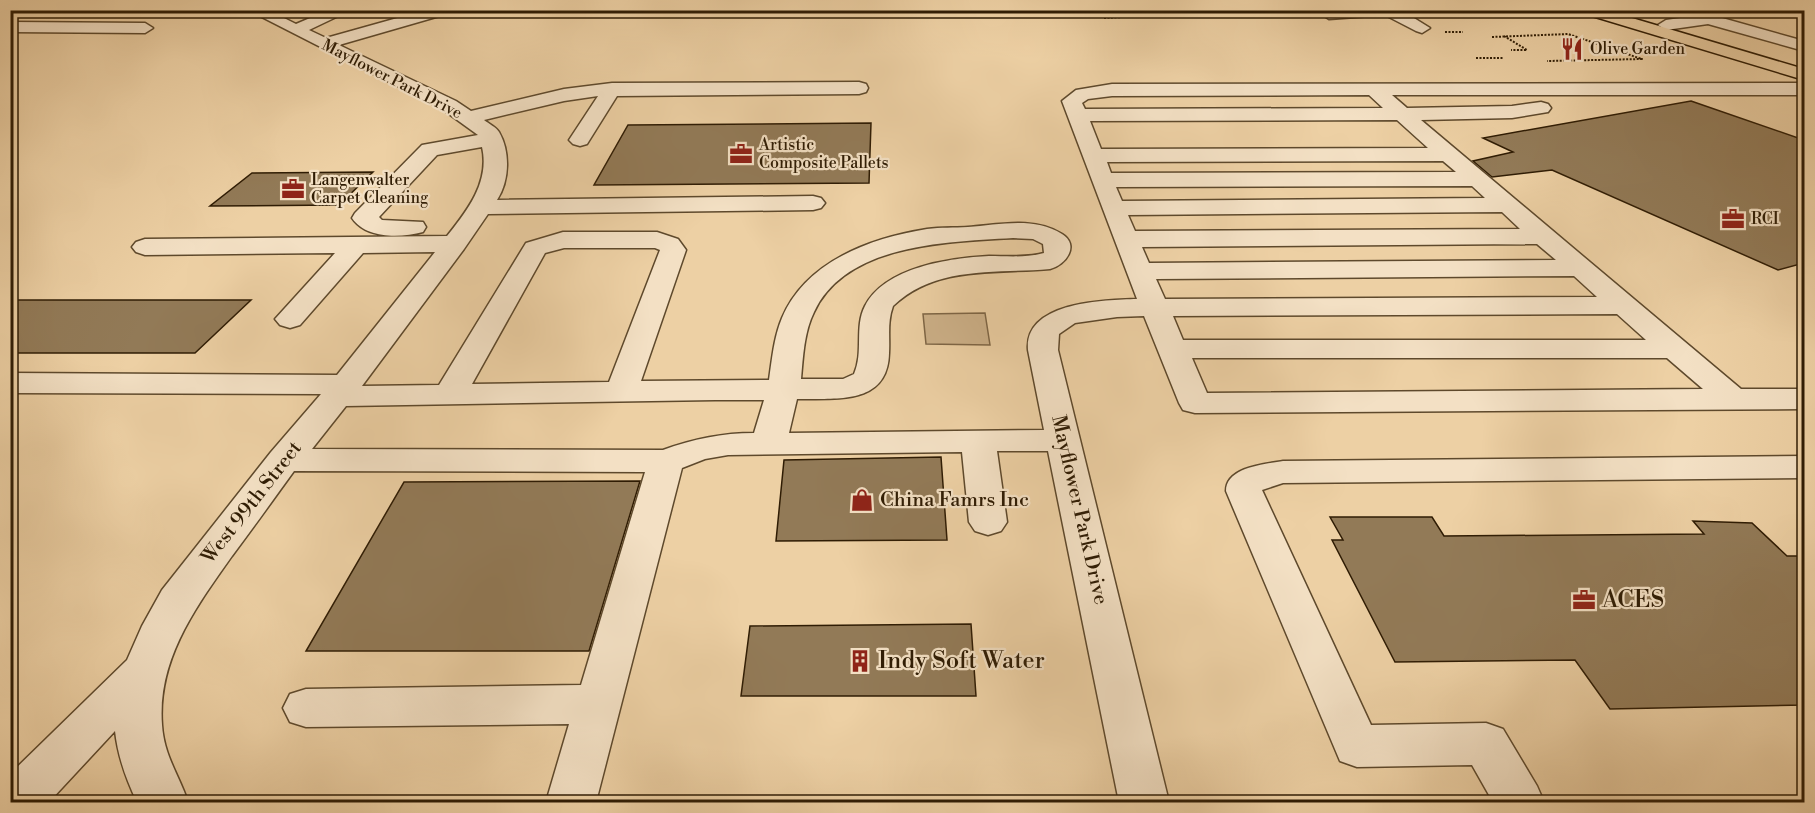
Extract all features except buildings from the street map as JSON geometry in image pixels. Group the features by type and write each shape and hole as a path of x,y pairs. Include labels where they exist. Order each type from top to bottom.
{"main road":[{"path":"1587,10 1804,75"},
{"path":"1616,10 1804,65"}],"street":[{"name":"Mayflower Park Drive","path":"255,10 449,105 489,133 491,139"},
{"path":"295,30 344,10"},
{"path":"323,44 445,10"},
{"path":"1329,14 1394,10"},
{"path":"1388,11 1430,30"},
{"path":"1666,25 1708,19 1804,47"},
{"path":"10,27 145,28"},
{"path":"1768,55 1804,47"},
{"path":"468,118 564,95 612,89 859,88"},
{"path":"580,140 612,89"},
{"path":"1373,89 1395,124 1424,134 1733,399"},
{"path":"1077,115 1395,124 1512,112 1586,101 1571,89"},
{"path":"1804,89 1102,91 1073,98 1072,104 1194,403 1804,399"},
{"path":"1085,136 1109,136"},
{"path":"491,139 497,164 489,194 466,229 376,227 364,218 430,150 491,139"},
{"path":"1094,156 1447,153"},
{"path":"1104,180 1476,179"},
{"path":"145,247 356,245 466,229 813,203"},
{"path":"1113,208 1506,205"},
{"name":"West 99th Street","path":"163,802 153,785 139,740 138,709 143,672 156,640 177,601 284,460 342,390 466,229"},
{"path":"13,385 450,394 783,389 843,389 858,385 869,377 873,366 875,315 879,305 905,284 931,272 959,265 1050,261 1057,255 1056,241 1050,235 1026,231 922,238 890,245 867,254 822,282 810,294 799,311 783,389 769,443"},
{"path":"1127,239 1542,236"},
{"path":"450,394 535,248 563,240 657,240 669,244 674,250 621,392"},
{"path":"290,319 356,245"},
{"path":"1140,272 1580,268"},
{"path":"1155,307 1623,305"},
{"name":"Mayflower Park Drive","path":"1144,802 1042,340 1045,330 1055,322 1081,312 1155,307"},
{"path":"1172,349 1674,349"},
{"path":"284,460 666,461 697,450 728,444 1063,440"},
{"path":"978,441 987,522"},
{"path":"571,802 666,461"},
{"path":"1519,802 1486,744 1357,746 1244,491 1244,485 1259,477 1283,472 1804,467"},
{"path":"15,802 143,672"},
{"path":"306,708 599,704"}],"path":[{"path":"1104,18 1263,10"},
{"path":"1430,30 1463,32"},
{"path":"1492,37 1568,34 1642,59 1547,61"},
{"path":"1504,36 1527,50 1510,50"},
{"path":"1617,61 1623,51"},
{"path":"1476,58 1503,58"}],"shaded area":[{"path":"985,313 990,345 926,344 923,314"}],"place":[{"name":"Olive Garden","path":"1572,49"},
{"name":"Artistic Composite Pallets","path":"741,154"},
{"name":"Langenwalter Carpet Cleaning","path":"293,189"},
{"name":"RCI","path":"1733,219"},
{"name":"China Famrs Inc","path":"862,500"},
{"name":"ACES","path":"1584,600"},
{"name":"Indy Soft Water","path":"860,661"}]}
